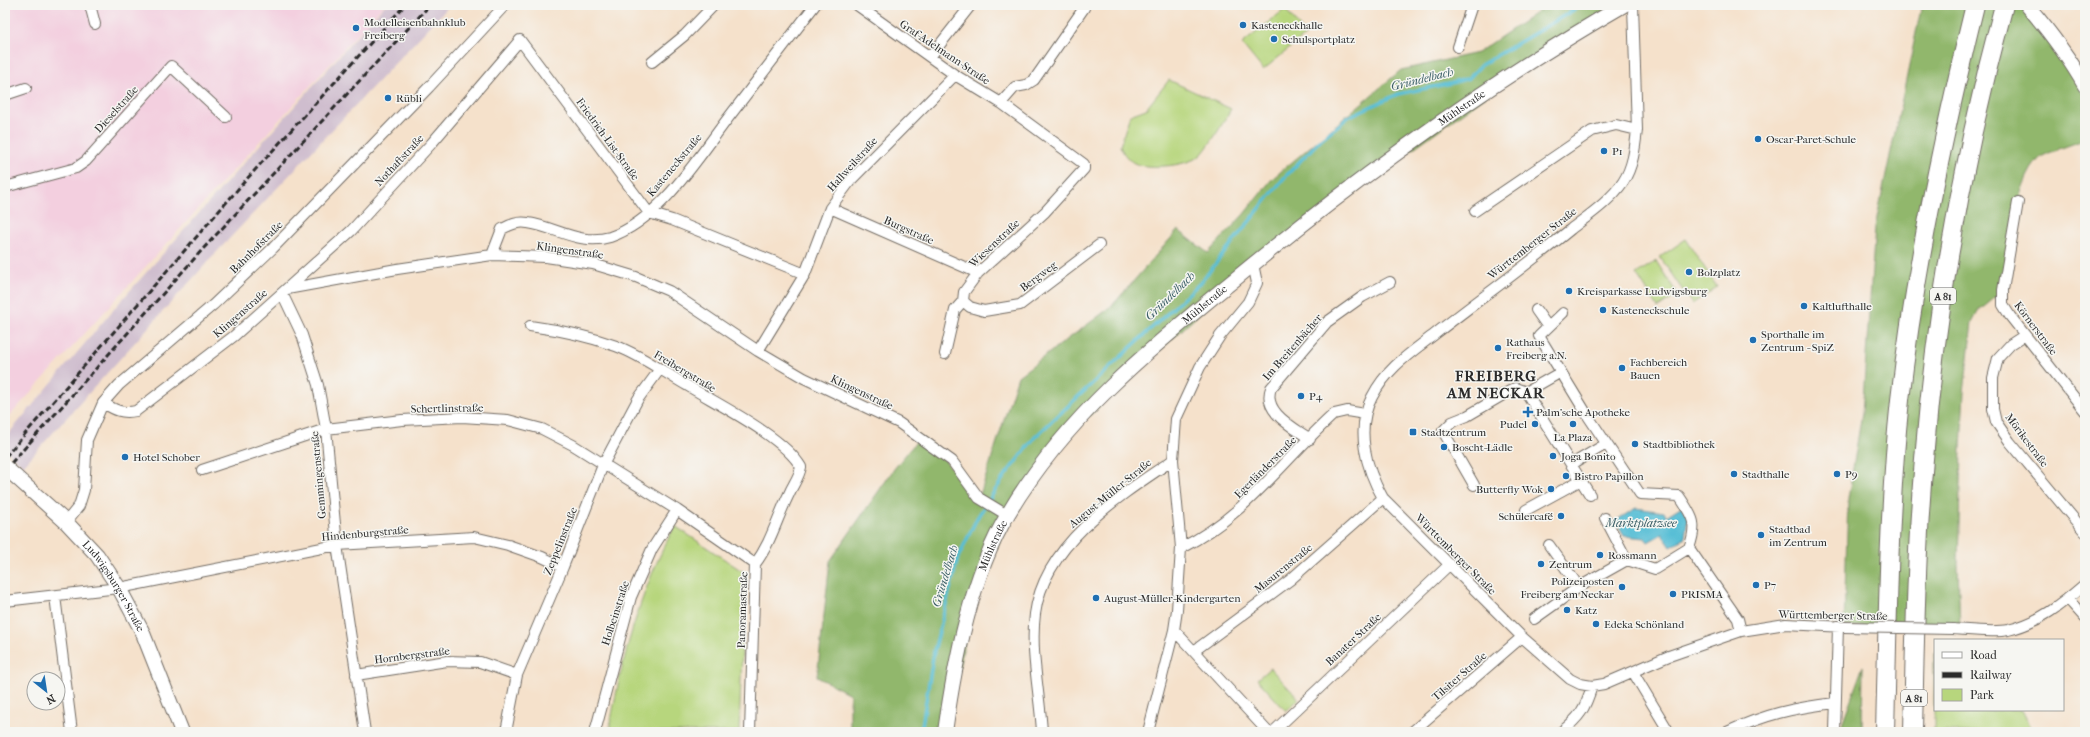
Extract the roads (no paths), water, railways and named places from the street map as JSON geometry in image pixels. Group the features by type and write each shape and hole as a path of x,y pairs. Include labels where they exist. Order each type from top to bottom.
{"highway":[{"name":"A 81","path":"1885,732 1888,582 1900,400 1919,272 1936,177 1975,5"},
{"name":"A 81","path":"1913,732 1917,575 1924,460 1935,355 1964,175 2002,9"}],"main road":[{"name":"Mühlstraße","path":"944,732 963,631 978,580 1002,513 1047,455 1114,382 1181,323 1376,167 1434,126 1546,52 1624,5"},
{"path":"2027,5 2066,55 2085,86"},
{"name":"Ludwigsburger Straße","path":"10,472 66,522 97,555 119,588 142,632 182,732"}],"street":[{"path":"90,5 95,24"},
{"name":"Bahnhofstraße","path":"66,522 79,506 84,490 87,440 103,403 120,385 213,305 273,248 429,87 505,5"},
{"path":"652,62 685,35 714,5"},
{"name":"Kasteneckstraße","path":"492,255 502,230 513,224 527,222 588,240 609,237 631,226 649,213 676,185 815,5"},
{"name":"Graf-Adelmann-Straße","path":"857,5 930,58 1001,104 1084,164"},
{"path":"930,58 971,5"},
{"path":"1458,47 1472,5"},
{"name":"Württemberger Straße","path":"1634,5 1637,130 1635,149 1630,169 1623,182 1613,193 1549,247 1486,294 1387,373 1371,398 1363,424 1363,439 1366,456 1374,481 1383,498 1522,637 1570,679 1580,684 1592,686 1614,681 1707,642 1741,631 1786,624 2008,630 2045,616 2085,584"},
{"path":"1001,104 1015,87 1026,85 1034,80 1084,8"},
{"name":"Friedrich-List-Straße","path":"520,40 649,213"},
{"name":"Nothaftstraße","path":"285,291 351,231 431,144 520,40"},
{"name":"Dieselstraße","path":"5,187 76,168 86,161 171,66 226,117"},
{"name":"Hallweilstraße","path":"758,351 804,274 830,208 851,180 955,75"},
{"path":"5,95 26,88"},
{"path":"1475,211 1592,131 1616,125 1637,130"},
{"name":"Wiesenstraße","path":"945,354 955,310 963,301 964,292 978,273 1045,212 1084,169 1084,164"},
{"name":"Körnerstraße","path":"2018,202 2003,290 2003,305 2085,411"},
{"name":"Burgstraße","path":"830,208 978,273"},
{"path":"649,213 672,220 804,274"},
{"name":"Bergweg","path":"963,301 970,307 984,311 1020,305 1099,245"},
{"name":"Klingenstraße","path":"103,403 126,413 136,411 234,336 285,291 397,269 492,255 546,257 593,264 636,277 669,291 758,351 804,378 898,423 952,461 979,498 1002,513"},
{"path":"1148,732 1174,630 1181,548 1173,460 1176,419 1200,367 1220,336 1248,302 1258,283 1253,264"},
{"name":"Im Breitenbächer","path":"1310,440 1282,420 1272,409 1268,396 1271,388 1327,322 1362,297 1390,282"},
{"name":"Gemmingenstraße","path":"285,291 302,335 318,385 326,429 337,545 365,732"},
{"path":"1536,310 1548,327"},
{"path":"1564,313 1540,336 1586,413 1640,494 1679,496 1693,517 1693,536 1689,548 1655,569 1627,560 1605,518"},
{"name":"Freibergstraße","path":"530,326 572,332 618,346 660,369 760,430 779,444 796,458 801,467 800,476"},
{"name":"Mörikestraße","path":"2025,335 2011,344 1998,358 1993,378 1992,409 1996,422 2010,442 2085,532"},
{"name":"Zeppelinstraße","path":"506,732 517,675 563,567 603,465 638,399 660,369"},
{"path":"1526,392 1561,372"},
{"path":"1474,485 1443,432 1452,422 1467,416 1515,388 1526,392 1590,495"},
{"name":"Egerländerstraße","path":"1181,548 1199,540 1229,520 1310,440 1334,414 1347,411 1366,414"},
{"name":"Schertlinstraße","path":"202,470 326,429 402,420 462,417 508,420 542,429 573,445 677,510 755,564"},
{"path":"1572,464 1606,444"},
{"name":"August-Müller-Straße","path":"1042,732 1034,645 1035,613 1042,587 1057,557 1070,541 1091,521 1143,480 1173,460"},
{"name":"Panoramastraße","path":"750,732 755,564 764,552 789,494 800,476"},
{"path":"1526,510 1580,480"},
{"name":"Masurenstraße","path":"1194,651 1290,580 1383,498"},
{"name":"Holbeinstraße","path":"595,732 616,647 631,597 652,549 677,510"},
{"name":"Hindenburgstraße","path":"5,601 119,588 337,545 474,537 508,545 542,557 563,567"},
{"path":"1549,545 1579,587"},
{"path":"1689,548 1738,619 1741,631"},
{"path":"1534,619 1579,587 1627,560"},
{"name":"Banater Straße","path":"1273,732 1450,564"},
{"path":"55,596 72,732"},
{"path":"2068,599 2085,618"},
{"path":"1835,732 1835,703 1842,626"},
{"path":"1174,630 1268,732"},
{"name":"Tilsiter Straße","path":"1412,732 1522,637"},
{"name":"Hornbergstraße","path":"356,675 447,661 480,662 517,675"},
{"path":"1633,672 1669,732"},
{"path":"1561,732 1581,714 1592,686"},
{"path":"1727,732 1758,718 1798,708 1835,703"}],"water":[{"name":"Marktplatzsee","path":"1682,506 1688,516 1685,537 1671,547 1662,534 1648,542 1645,538 1624,536 1615,521 1636,508 1664,512 1666,516"}],"waterway":[{"name":"Gründelbach","path":"921,732 934,651 958,558 977,518 1004,477 1035,437 1201,282 1284,178 1321,139 1350,116 1398,94 1469,78 1481,65 1582,5"}],"railway":[{"path":"5,457 245,181 405,5"},
{"path":"5,470 202,250 430,5"}],"place":[{"name":"Kasteneckhalle","path":"1243,25"},
{"name":"Modelleisenbahnklub Freiberg","path":"356,28"},
{"name":"Schulsportplatz","path":"1274,39"},
{"name":"Rübli","path":"388,98"},
{"name":"Oscar-Paret-Schule","path":"1758,139"},
{"name":"P1","path":"1604,151"},
{"name":"Bolzplatz","path":"1689,272"},
{"name":"Kreisparkasse Ludwigsburg","path":"1569,291"},
{"name":"Kaltlufthalle","path":"1804,306"},
{"name":"Kasteneckschule","path":"1603,310"},
{"name":"Sporthalle im Zentrum - SpiZ","path":"1753,340"},
{"name":"Rathaus Freiberg a.N.","path":"1498,348"},
{"name":"Fachbereich Bauen","path":"1622,368"},
{"name":"P4","path":"1301,396"},
{"name":"Palm'sche Apotheke","path":"1528,412"},
{"name":"Pudel","path":"1535,424"},
{"name":"La Plaza","path":"1573,424"},
{"name":"Stadtzentrum","path":"1413,432"},
{"name":"Stadtbibliothek","path":"1635,444"},
{"name":"Boscht-Lädle","path":"1444,447"},
{"name":"Joga Bonito","path":"1553,456"},
{"name":"Hotel Schober","path":"125,457"},
{"name":"Stadthalle","path":"1734,474"},
{"name":"P9","path":"1837,474"},
{"name":"Bistro Papillon","path":"1566,476"},
{"name":"Butterfly Wok","path":"1551,489"},
{"name":"Schülercafé","path":"1561,516"},
{"name":"Stadtbad im Zentrum","path":"1761,535"},
{"name":"Rossmann","path":"1600,555"},
{"name":"Zentrum","path":"1541,564"},
{"name":"P7","path":"1756,585"},
{"name":"Polizeiposten Freiberg am Neckar","path":"1622,587"},
{"name":"PRISMA","path":"1673,594"},
{"name":"August-Müller-Kindergarten","path":"1096,598"},
{"name":"Katz","path":"1567,610"},
{"name":"Edeka Schönland","path":"1596,624"}],"district":[{"name":"FREIBERG AM NECKAR","path":"1496,384"}]}
